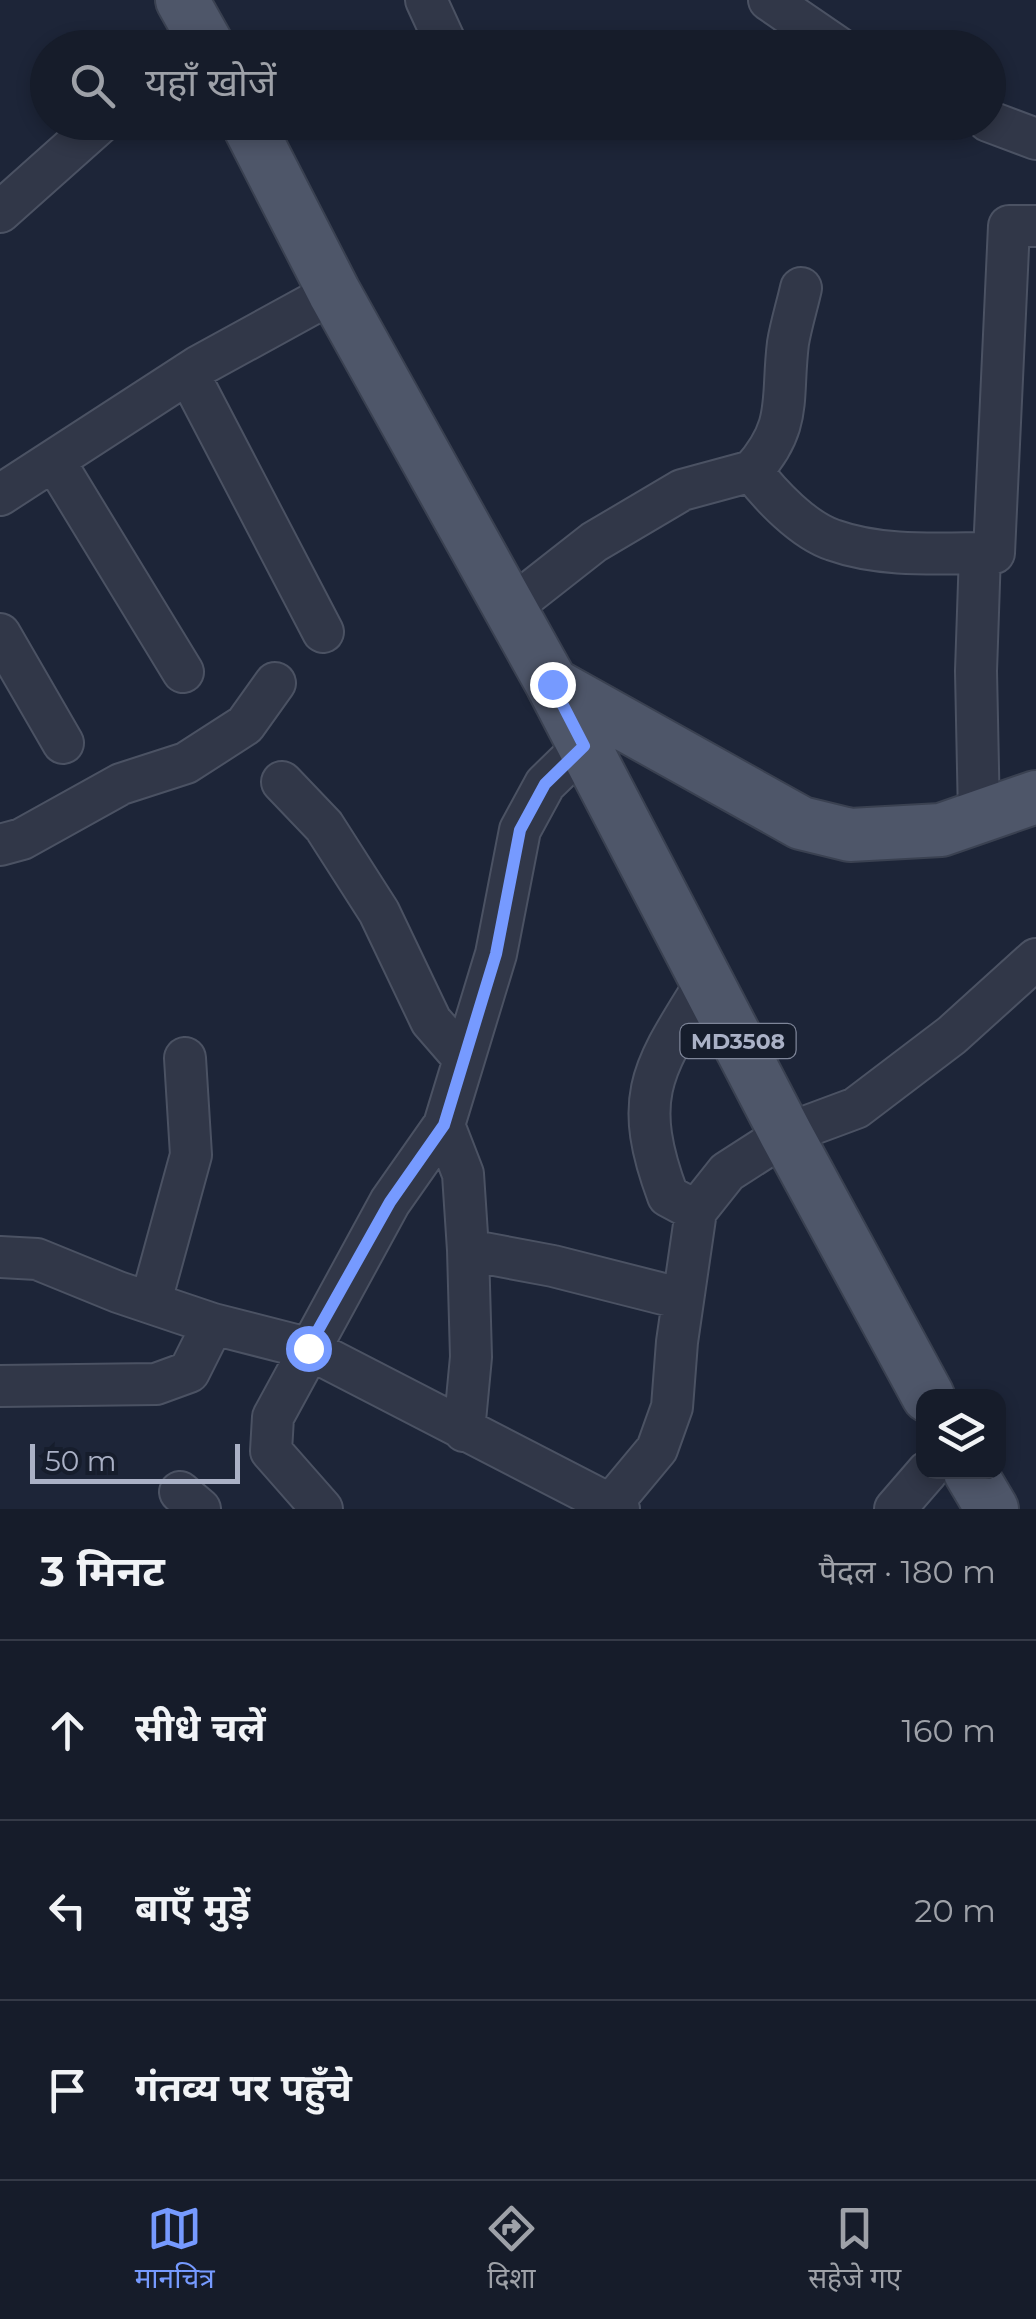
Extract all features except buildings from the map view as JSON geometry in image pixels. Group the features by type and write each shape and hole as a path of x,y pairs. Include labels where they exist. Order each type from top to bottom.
{"main road":[{"name":"MD3508","path":"256,140 334,292 552,684 786,1134 924,1389"},
{"path":"552,684 801,822 850,835 941,830 1018,812"},
{"path":"611,796 625,772 672,750"},
{"path":"974,1479 992,1509"}],"street":[{"path":"426,0 440,30"},
{"path":"770,0 813,30"},
{"path":"1006,128 1036,139"},
{"path":"2,207 80,140"},
{"path":"752,470 773,500 830,540 899,552 994,553 1009,226 1036,226"},
{"path":"510,608 594,542 682,490 752,470 772,449 782,423 788,342 801,288"},
{"path":"0,496 188,374 334,292"},
{"path":"188,374 322,632"},
{"path":"55,462 182,672"},
{"path":"980,553 976,671 1018,812"},
{"path":"0,634 63,743"},
{"path":"0,844 22,839 120,784 186,763 246,724 275,683"},
{"path":"322,1509 271,1452 273,1417 390,1202 444,1125 496,954 520,830 545,784 584,746"},
{"path":"282,782 324,826 379,912 430,1021 464,1060"},
{"path":"0,1257 36,1259 213,1324 308,1348 612,1507 657,1449 672,1407 696,1211 728,1172 786,1134 856,1108 952,1035 1036,959"},
{"path":"696,1211 668,1196 648,1123 652,1086 662,1055 707,982"},
{"path":"152,1302 191,1155 185,1058"},
{"path":"444,1125 463,1174 468,1250 471,1357 464,1432"},
{"path":"468,1250 553,1266 683,1299"},
{"path":"0,1386 156,1384 189,1372 213,1324"},
{"path":"895,1509 920,1479"}],"route":[{"path":"308,1348 390,1202 444,1125 496,954 520,830 545,784 584,746 552,684"}]}
